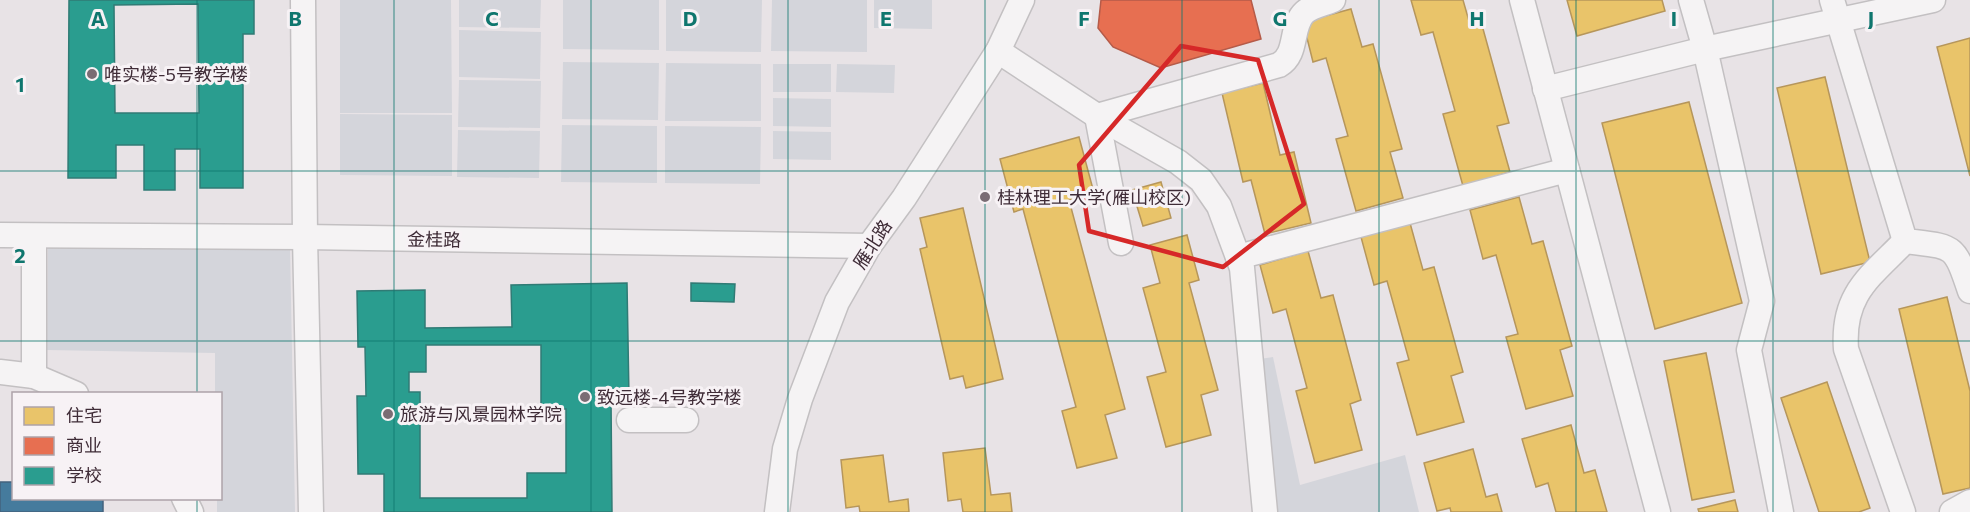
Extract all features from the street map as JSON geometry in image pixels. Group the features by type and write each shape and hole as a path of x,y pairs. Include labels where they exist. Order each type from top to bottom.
{"street":[{"path":"303,0 311,512"},
{"name":"雁北路","path":"777,512 785,449 800,399 837,302 869,246 904,198 998,51 1022,0"},
{"path":"1097,116 1279,65 1290,54 1303,14 1333,0"},
{"path":"1522,0 1658,512"},
{"path":"1691,0 1705,49 1762,301 1749,350 1781,512"},
{"path":"1545,89 1705,49 1835,10 1933,0"},
{"path":"1835,10 1905,242"},
{"path":"998,51 1097,116 1178,162 1201,180 1219,206 1242,268 1265,512"},
{"path":"1097,116 1121,243"},
{"path":"1238,257 1567,170"},
{"name":"金桂路","path":"0,235 305,237 869,246"},
{"path":"34,236 34,376"},
{"path":"1905,242 1936,245 1950,249 1960,262 1970,291"},
{"path":"1903,512 1846,349 1844,331 1848,310 1856,293 1905,242"},
{"path":"0,372 34,376 74,392"},
{"path":"629,420 686,420"},
{"path":"1952,512 1970,502"}],"highlighted area":[{"path":"1181,46 1258,60 1304,204 1223,267 1089,231 1079,165"}],"shaded area":[{"path":"340,0 451,0 452,113 340,113"},
{"path":"459,0 541,0 540,28 459,27"},
{"path":"563,0 659,0 659,50 563,49"},
{"path":"666,0 762,0 761,52 666,51"},
{"path":"772,0 867,0 867,52 771,51"},
{"path":"874,0 932,0 932,29 874,28"},
{"path":"459,30 541,32 540,79 459,77"},
{"path":"563,62 659,63 658,120 562,119"},
{"path":"666,63 761,64 761,121 665,121"},
{"path":"773,64 831,64 831,92 773,92"},
{"path":"837,64 895,65 894,93 836,92"},
{"path":"459,80 541,81 540,128 458,127"},
{"path":"773,98 831,99 831,127 773,126"},
{"path":"340,114 452,115 452,176 340,175"},
{"path":"562,125 657,126 657,183 561,182"},
{"path":"665,126 761,127 760,184 665,183"},
{"path":"458,130 540,131 539,178 457,177"},
{"path":"773,131 831,132 831,160 773,159"},
{"path":"48,242 290,246 295,512 217,512 217,500 222,500 222,392 215,392 215,353 47,350"},
{"path":"1273,357 1300,485 1405,455 1419,512 1274,512 1259,359"}],"building: 住宅":[{"path":"1411,0 1463,0 1469,21 1480,18 1509,123 1497,126 1510,172 1463,186 1443,114 1455,111 1433,32 1421,35"},
{"path":"1567,0 1662,0 1665,11 1577,36"},
{"path":"1351,9 1362,47 1373,44 1402,149 1390,152 1403,198 1356,211 1336,139 1348,136 1326,58 1313,62 1303,22"},
{"path":"1970,38 1970,176 1937,47"},
{"path":"1825,77 1870,262 1821,274 1777,88"},
{"path":"1263,83 1280,155 1294,152 1311,223 1265,234 1251,180 1243,182 1222,93"},
{"path":"1689,102 1742,303 1655,329 1602,123"},
{"path":"1079,137 1094,193 1069,200 1125,409 1105,415 1117,458 1077,468 1062,411 1076,407 1023,209 1014,212 1000,159"},
{"path":"1161,182 1171,218 1143,226 1132,190"},
{"path":"1519,197 1532,244 1543,241 1572,346 1560,350 1573,396 1526,409 1506,337 1518,334 1496,255 1483,259 1470,210"},
{"path":"963,208 1003,379 966,388 963,376 950,379 920,249 927,247 920,218"},
{"path":"1410,223 1423,270 1434,267 1463,372 1451,376 1464,422 1417,435 1397,363 1409,360 1387,281 1374,285 1361,237"},
{"path":"1187,235 1199,280 1189,283 1218,390 1201,395 1211,435 1166,447 1147,377 1166,372 1143,288 1160,283 1150,245"},
{"path":"1308,251 1321,298 1333,295 1361,400 1350,404 1362,450 1315,463 1296,391 1307,388 1286,309 1273,313 1260,265"},
{"path":"1947,297 1970,391 1970,488 1943,494 1899,309"},
{"path":"1706,353 1734,492 1692,500 1664,361"},
{"path":"1827,382 1870,508 1859,512 1819,512 1781,398"},
{"path":"1571,425 1584,473 1595,470 1607,512 1556,512 1548,483 1536,487 1522,439"},
{"path":"985,448 991,495 1010,493 1012,512 963,512 961,499 948,501 943,453"},
{"path":"1473,449 1486,497 1497,494 1502,512 1451,512 1450,508 1437,511 1424,463"},
{"path":"883,455 889,502 908,499 909,512 860,512 859,506 846,508 841,460"},
{"path":"1735,500 1738,512 1699,512 1698,509"}],"building: 商业":[{"path":"1101,0 1251,0 1261,39 1161,68 1113,47 1098,28"}],"building: 学校":[{"name":"唯实楼-5号教学楼","path":"69,0 254,0 254,34 243,34 243,188 200,188 200,149 175,149 175,190 144,190 144,145 116,145 116,178 68,178","holes":["198,4 199,113 115,113 114,5"]},
{"name":"致远楼-4号教学楼","path":"627,283 629,398 611,398 612,512 384,512 384,474 358,474 357,396 366,396 365,347 358,347 357,291 425,290 425,328 512,327 511,285","holes":["426,345 541,345 541,409 566,409 566,473 527,473 527,498 420,498 420,392 409,392 409,372 426,372"]},
{"path":"691,283 735,284 734,302 691,301"}],"building: 公共":[{"path":"0,482 12,482 12,500 103,500 103,512 0,512"}],"place":[{"name":"唯实楼-5号教学楼","path":"92,74"},
{"name":"桂林理工大学(雁山校区)","path":"985,197"},
{"name":"致远楼-4号教学楼","path":"585,397"},
{"name":"旅游与风景园林学院","path":"388,414"}]}
